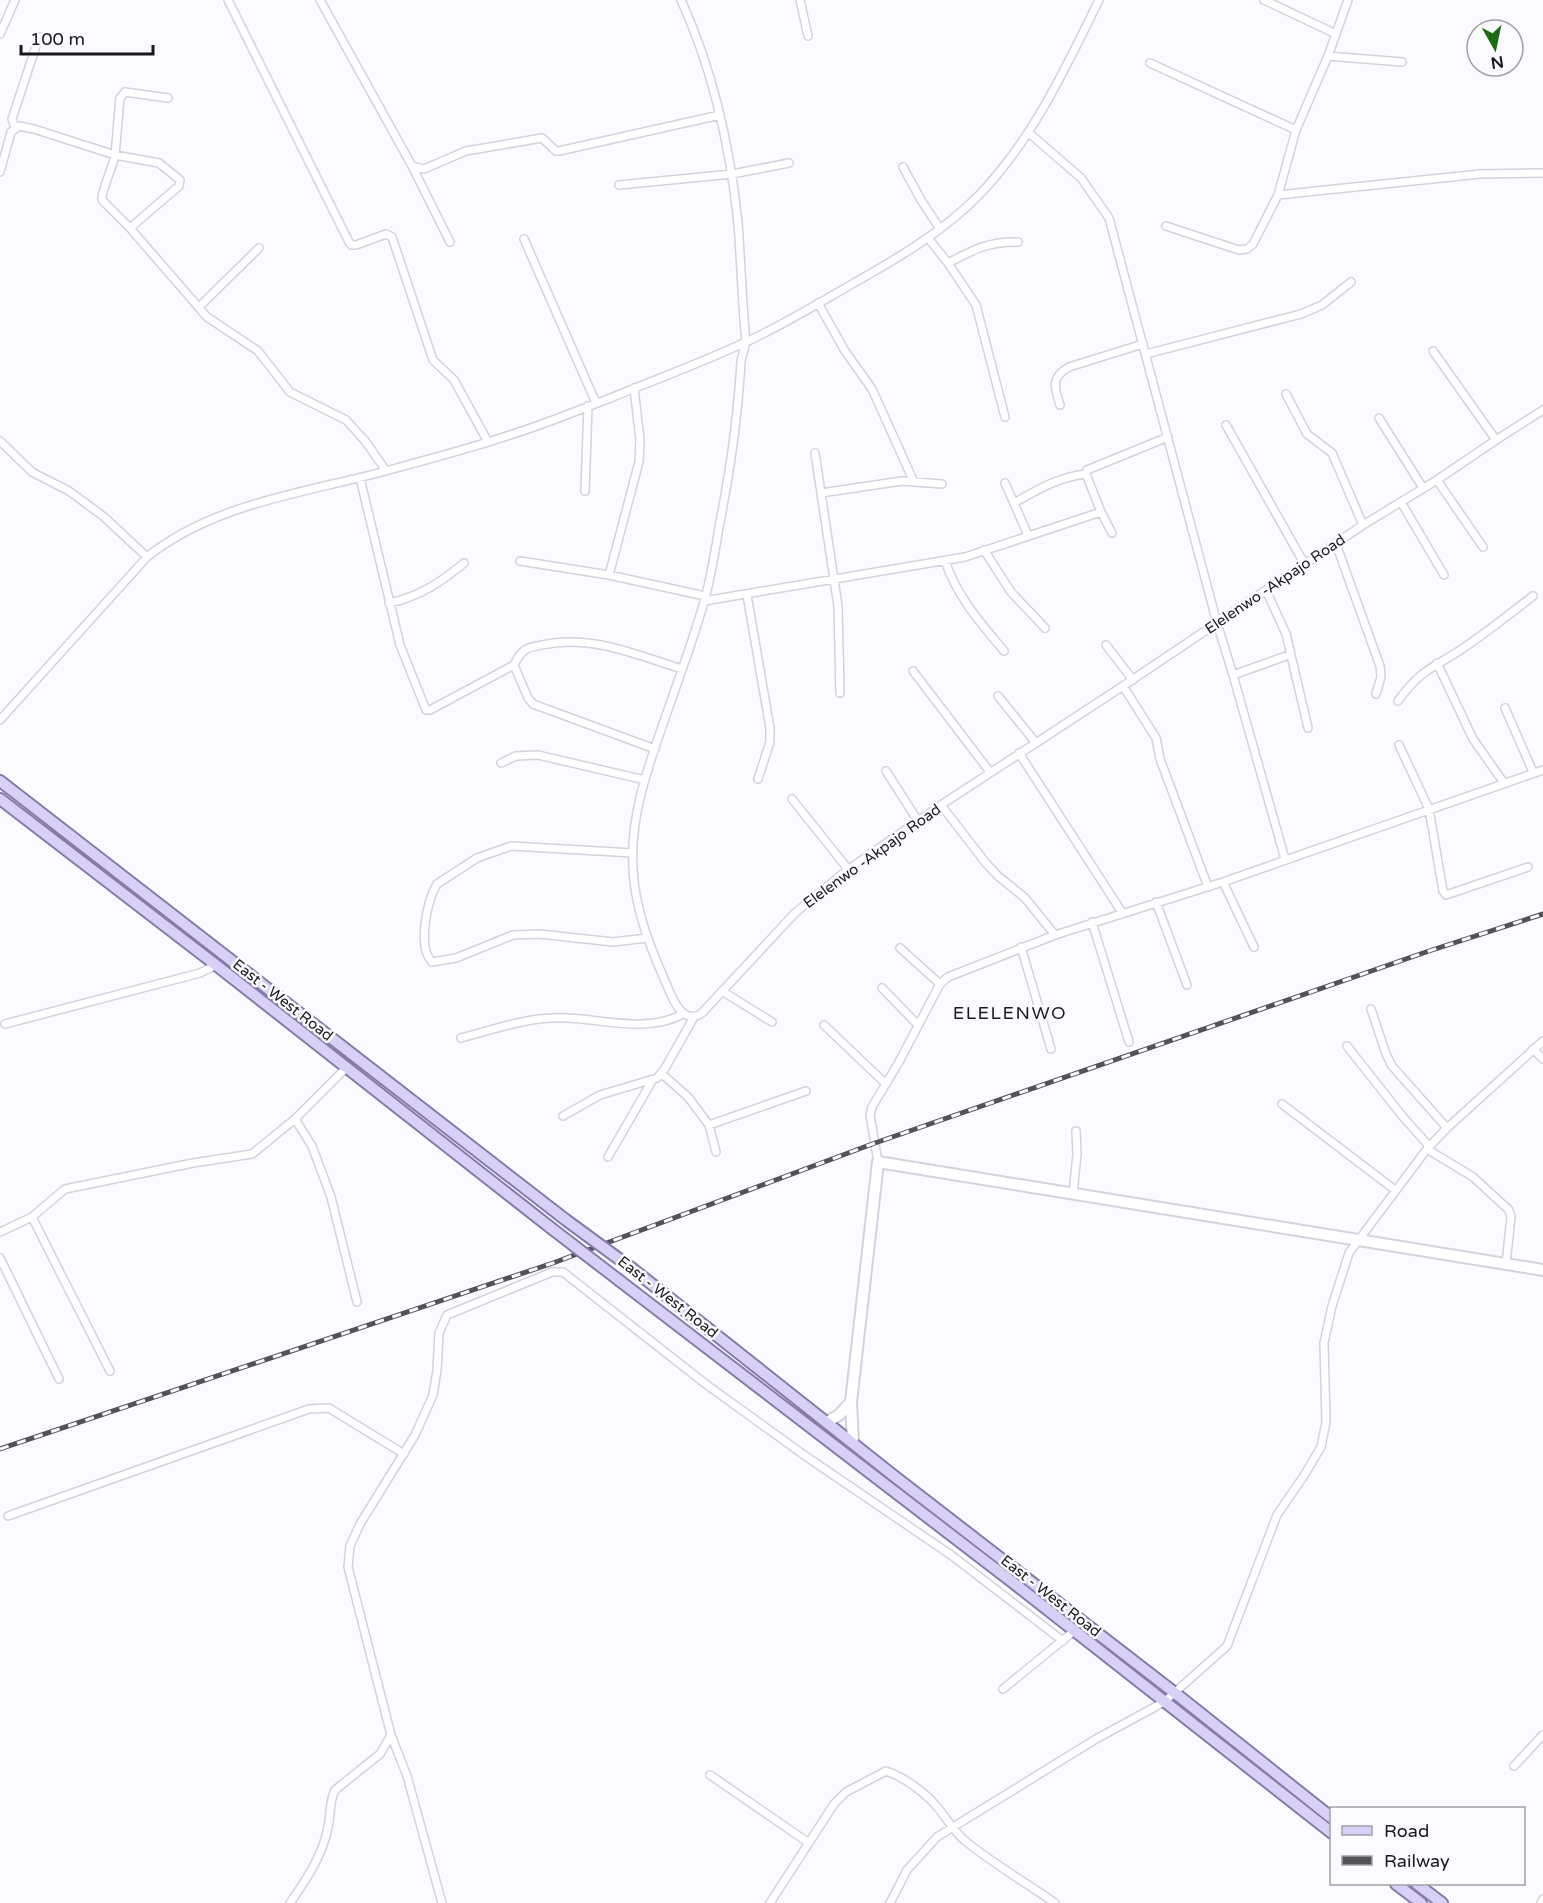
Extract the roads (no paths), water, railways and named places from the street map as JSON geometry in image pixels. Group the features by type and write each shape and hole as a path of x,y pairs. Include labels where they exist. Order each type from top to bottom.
{"main road":[{"name":"East - West Road","path":"0,781 566,1220 634,1270 1330,1816"},
{"name":"East - West Road","path":"0,799 1330,1831"},
{"path":"1397,1885 1421,1903"},
{"path":"1418,1885 1442,1903"}],"street":[{"path":"0,34 15,0"},
{"path":"228,0 351,245 386,234 392,237 433,360 454,380 488,442"},
{"path":"320,0 412,166 450,242"},
{"path":"681,0 706,62 732,174 738,223 746,342 741,361 727,484 705,599 645,780 636,816 633,853 635,886 647,938 675,1004 683,1014 694,1017"},
{"path":"800,0 808,36"},
{"path":"0,720 147,557 174,537 217,518 273,500 387,471 541,425 634,388 746,342 819,303 928,237 978,195 1029,133 1056,87 1099,0"},
{"path":"1264,0 1278,3 1336,34"},
{"path":"1166,226 1243,250 1253,244 1278,195 1296,130 1328,56 1348,0"},
{"path":"15,128 12,119 39,37"},
{"path":"1328,56 1402,62"},
{"path":"1150,63 1296,130"},
{"path":"168,98 125,92 120,98 114,155 102,200 130,228 214,323 258,351 290,392 319,405 354,426 387,471"},
{"path":"412,166 424,169 465,151 542,138 556,151 559,151 720,115"},
{"path":"0,172 11,132 15,128 25,126 114,155 159,163 180,180 179,186 130,228"},
{"path":"1029,133 1081,178 1109,218 1216,623 1286,859"},
{"path":"619,185 732,174 789,163"},
{"path":"903,167 940,229"},
{"path":"1278,195 1480,174 1543,173"},
{"path":"928,237 976,304 1005,417"},
{"path":"524,239 596,403"},
{"path":"948,263 987,244 1018,242"},
{"path":"199,307 259,248"},
{"path":"1146,354 1301,314 1322,305 1351,282"},
{"path":"819,303 845,351 872,389 913,480"},
{"path":"1060,405 1055,379 1058,373 1069,367 1143,344"},
{"path":"1433,351 1496,440"},
{"path":"609,575 639,462 640,440 634,388"},
{"path":"1286,394 1307,435 1332,453 1363,525"},
{"path":"585,491 588,406"},
{"name":"Elelenwo -Akpajo Road","path":"662,1073 694,1017 702,1013 795,912 848,869 1363,525 1437,480 1543,410"},
{"path":"1380,418 1423,488"},
{"path":"1226,425 1305,565"},
{"path":"1112,533 1101,512 1086,470 1168,437"},
{"path":"0,441 32,472 69,491 103,516 147,557"},
{"path":"815,453 840,627 840,693"},
{"path":"1014,503 1047,484 1063,478 1086,474"},
{"path":"360,478 400,645 426,710 430,710 514,665 519,655 527,648 569,641 619,649 682,669"},
{"path":"821,494 913,480 942,484"},
{"path":"1437,480 1483,547"},
{"path":"1005,483 1028,536"},
{"path":"1401,502 1444,575"},
{"path":"520,561 609,575 705,599 747,595 965,557 1101,512"},
{"path":"1336,544 1380,666 1381,677 1376,694"},
{"path":"984,550 1011,592 1045,628"},
{"path":"945,561 966,605 1004,651"},
{"path":"389,603 422,593 464,563"},
{"path":"1266,590 1286,634 1289,655 1308,728"},
{"path":"747,595 770,728 770,742 758,779"},
{"path":"1398,701 1417,677 1460,650 1533,596"},
{"path":"1106,645 1133,680"},
{"path":"1233,675 1289,655"},
{"path":"1437,663 1473,740 1504,783"},
{"path":"514,665 528,698 533,704 655,749"},
{"path":"913,671 990,772"},
{"path":"1124,686 1156,738 1160,759 1208,887"},
{"path":"998,696 1036,743"},
{"path":"1505,708 1533,772"},
{"path":"1399,745 1429,809 1443,891 1446,895 1528,867"},
{"path":"1019,753 1123,914"},
{"path":"501,763 516,756 538,755 645,780"},
{"path":"853,1443 850,1402 878,1162 870,1115 874,1101 886,1084 940,984 958,972 1021,947 1092,922 1223,882 1543,770"},
{"path":"886,771 918,821"},
{"path":"792,799 848,869"},
{"path":"941,805 985,862 1025,898 1055,935"},
{"path":"633,853 511,846 477,858 436,884 425,927 425,951 432,962 456,958 513,935 528,934 613,942 647,938"},
{"path":"1223,882 1254,947"},
{"path":"1156,903 1187,985"},
{"path":"1092,922 1129,1042"},
{"path":"1021,947 1051,1049"},
{"path":"900,948 940,984"},
{"path":"5,1024 200,973 216,965"},
{"path":"882,988 918,1025"},
{"path":"722,991 772,1022"},
{"path":"1371,1009 1392,1066 1447,1128"},
{"path":"460,1038 548,1018 642,1024 666,1022 683,1014"},
{"path":"824,1025 886,1084"},
{"path":"890,1903 907,1870 937,1837 1096,1739 1164,1702 1227,1646 1277,1515 1321,1447 1326,1422 1324,1343 1348,1253 1395,1190 1447,1128 1543,1041"},
{"path":"1347,1046 1429,1148 1473,1177 1509,1210 1511,1217 1506,1264"},
{"path":"1533,1049 1543,1059"},
{"path":"0,1232 5,1232 32,1217 65,1189 193,1163 252,1154 295,1119 347,1067"},
{"path":"608,1156 652,1081 662,1073 688,1097 709,1125 716,1152"},
{"path":"563,1116 600,1095 652,1081"},
{"path":"709,1125 806,1091"},
{"path":"1282,1104 1395,1190"},
{"path":"295,1119 312,1146 331,1197 357,1302"},
{"path":"1073,1194 1077,1155 1076,1131"},
{"path":"878,1162 1543,1270"},
{"path":"32,1217 110,1371"},
{"path":"0,1258 59,1379"},
{"path":"442,1903 407,1776 391,1735 348,1567 350,1546 360,1524 415,1435 433,1395 439,1333 447,1315 540,1276 562,1272 707,1385 804,1455 955,1557 1063,1641"},
{"path":"827,1422 839,1415 850,1402"},
{"path":"8,1516 309,1409 329,1408 404,1454"},
{"path":"955,1557 963,1545"},
{"path":"1003,1689 1074,1631"},
{"path":"290,1903 313,1869 321,1850 328,1828 335,1790 380,1754 391,1735"},
{"path":"1514,1766 1543,1735"},
{"path":"770,1903 834,1804 846,1792 886,1771 928,1797 939,1808 952,1828 967,1842 1055,1903"},
{"path":"710,1775 809,1843"},
{"path":"1541,1903 1543,1899"}],"railway":[{"path":"0,1449 553,1263 875,1143 1429,951 1543,914"}],"district":[{"name":"ELELENWO","path":"1010,1013"}]}
